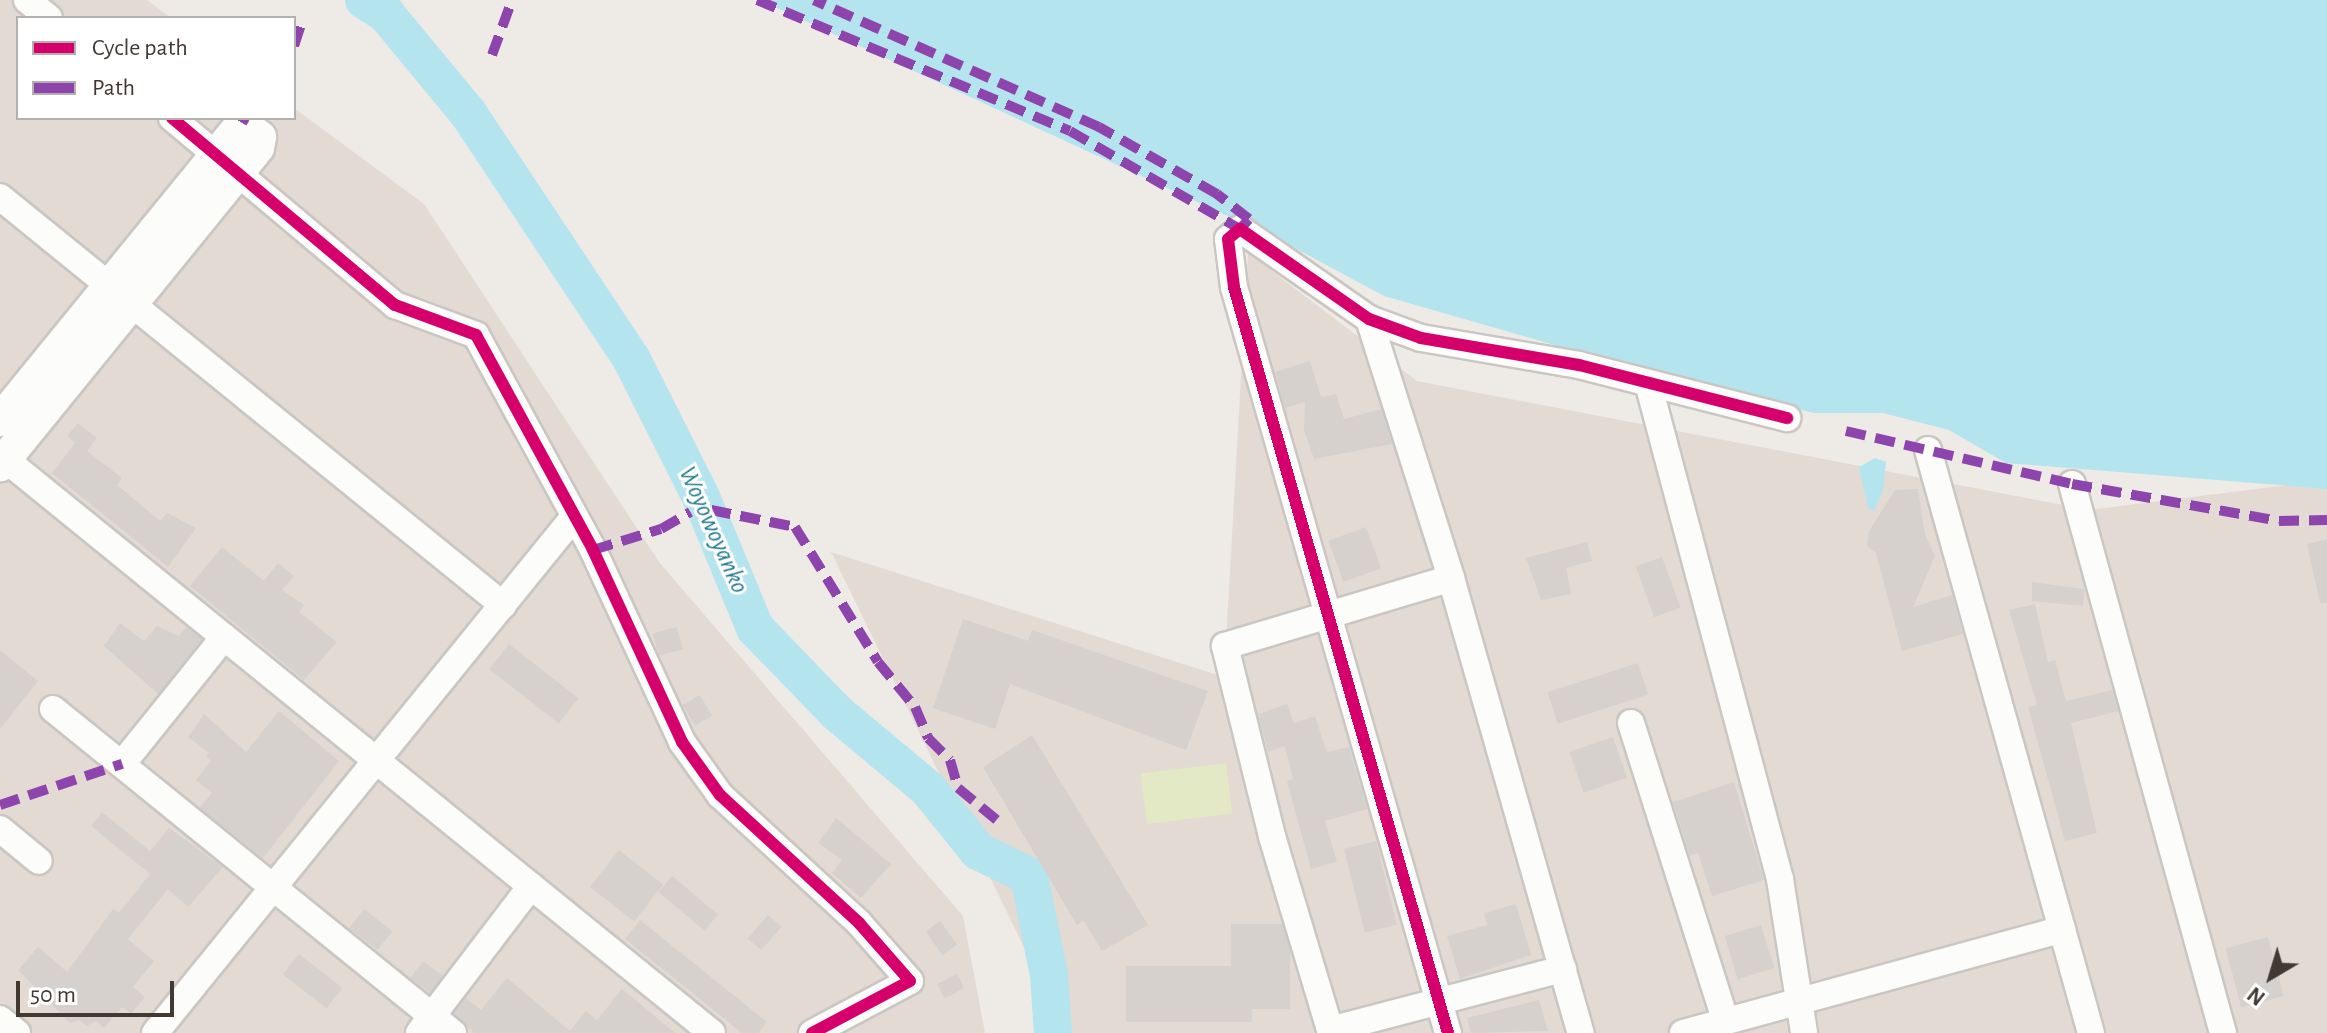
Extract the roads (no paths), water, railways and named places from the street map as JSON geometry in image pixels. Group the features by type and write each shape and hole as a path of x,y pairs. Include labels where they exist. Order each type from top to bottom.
{"street":[{"path":"27,0 47,16"},
{"path":"174,120 395,305 476,335 593,550 682,742 720,795 859,923 910,981 812,1033"},
{"path":"227,164 120,295 2,460 712,1033"},
{"path":"0,197 503,605"},
{"path":"1448,1033 1234,287 1228,239 1240,229 1369,319 1421,338 1579,365 1787,418"},
{"path":"0,420 120,295"},
{"path":"1369,319 1451,578 1581,1033"},
{"path":"1648,383 1780,879 1796,1001 1804,1033"},
{"path":"1928,450 2091,1033"},
{"path":"2072,484 2223,1033"},
{"path":"155,1033 573,518"},
{"path":"1451,578 1225,646 1272,836 1330,1032 1563,969"},
{"path":"122,764 224,637"},
{"path":"53,709 273,887 435,1028 531,886"},
{"path":"1631,723 1725,1020"},
{"path":"0,829 39,861"},
{"path":"1683,1033 2062,929"},
{"path":"0,1019 17,1033"}],"water":[{"path":"760,0 2327,0 2327,489 2006,463 1949,430 1883,413 1814,413 1691,384 1384,296 1280,240"},
{"path":"1875,458 1886,462 1883,490 1874,511 1868,508 1859,467"}],"waterway":[{"name":"Woyowoyanko","path":"364,0 386,14 468,113 632,360 701,497 755,628 836,712 928,789 978,851 1029,876 1049,975 1053,1033"}]}
